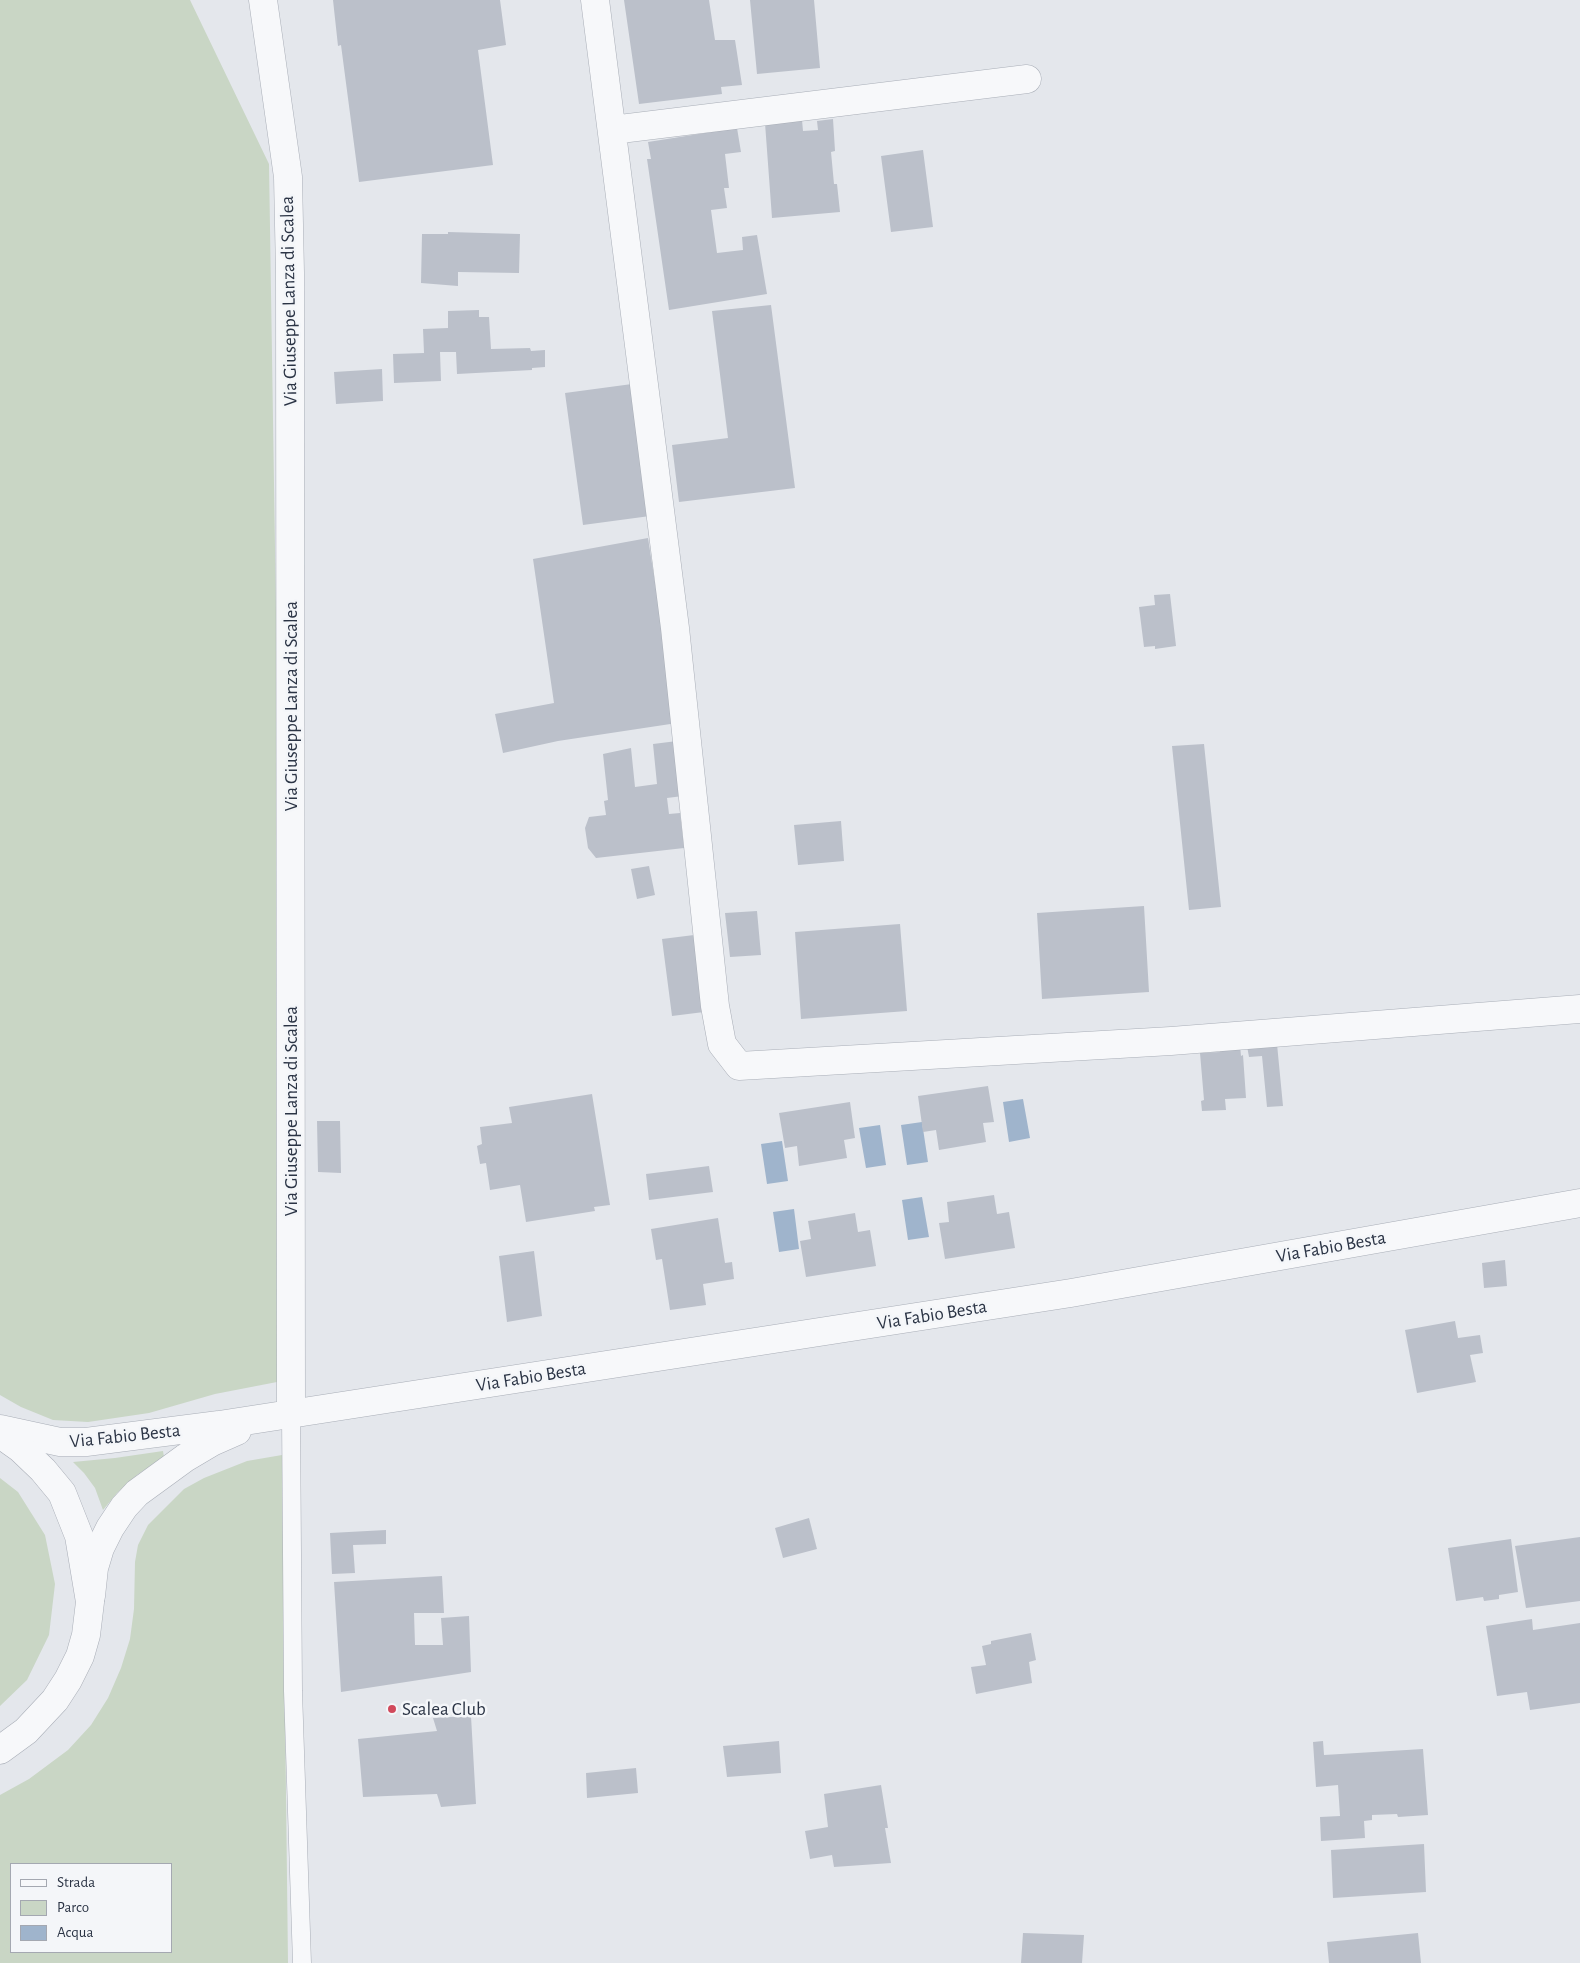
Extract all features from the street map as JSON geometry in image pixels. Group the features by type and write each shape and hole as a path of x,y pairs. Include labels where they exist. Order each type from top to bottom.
{"street":[{"name":"Via Giuseppe Lanza di Scalea","path":"263,0 288,177 290,273 286,1415"},
{"path":"595,0 675,628 714,1006 722,1044 739,1066 1171,1041 1580,1009"},
{"path":"612,130 1027,79"},
{"name":"Via Fabio Besta","path":"0,1429 60,1442 86,1442 286,1415 1071,1294 1580,1202"},
{"name":"Via Fabio Besta","path":"0,1750 26,1731 55,1700 68,1680 80,1656 84,1642 94,1568 100,1548 124,1507 137,1493 185,1458 212,1442 244,1428 286,1415"},
{"path":"0,1434 38,1464 62,1493 80,1536 90,1602"}],"lane":[{"path":"286,1415 302,1963"}],"green space":[{"path":"0,0 190,0 269,164 276,611 277,1382 215,1394 149,1413 88,1422 53,1420 21,1407 0,1395"},
{"path":"163,1451 164,1457 137,1475 117,1493 103,1510 95,1488 73,1462 115,1458"},
{"path":"282,1455 288,1963 0,1963 0,1795 29,1779 68,1750 91,1725 108,1698 121,1668 130,1639 134,1609 135,1562 138,1545 148,1525 184,1489 204,1478 247,1461"},
{"path":"0,1478 18,1492 45,1535 55,1584 49,1635 27,1680 0,1706"}],"water":[{"path":"1023,1099 1030,1138 1009,1142 1003,1102"},
{"path":"922,1122 928,1162 907,1165 901,1125"},
{"path":"880,1125 886,1165 866,1168 859,1128"},
{"path":"782,1141 788,1181 767,1184 761,1144"},
{"path":"922,1197 929,1237 908,1240 902,1200"},
{"path":"794,1209 799,1249 779,1252 773,1212"}],"building":[{"path":"333,0 500,0 506,45 478,50 493,165 359,182 341,45 338,46"},
{"path":"624,0 709,0 715,40 735,40 742,85 721,87 722,94 639,104"},
{"path":"750,0 814,0 820,68 757,74"},
{"path":"833,119 835,151 831,152 834,184 837,184 840,212 772,218 765,123 802,120 803,131 818,130 817,121"},
{"path":"737,128 741,152 725,154 729,188 724,188 727,208 711,210 717,253 743,250 742,237 757,235 767,294 669,310 647,159 651,159 648,142"},
{"path":"923,150 933,227 891,232 881,156"},
{"path":"448,232 520,234 519,273 458,272 458,286 421,283 422,234 448,234"},
{"path":"771,305 795,488 679,502 672,445 728,438 712,311"},
{"path":"479,310 479,317 489,317 491,349 530,348 531,351 545,350 545,367 532,368 532,370 457,374 456,352 440,352 441,381 394,383 393,354 424,353 423,329 448,328 448,311"},
{"path":"382,369 383,401 336,404 334,372"},
{"path":"632,384 650,516 583,525 565,393"},
{"path":"648,538 677,723 558,741 503,753 495,714 554,703 533,559"},
{"path":"1170,594 1176,646 1155,649 1155,646 1144,647 1139,607 1155,605 1154,595"},
{"path":"677,741 683,796 667,798 669,814 680,813 684,848 596,858 588,848 585,828 589,817 606,815 604,801 608,800 603,754 631,748 635,787 657,784 653,744"},
{"path":"1204,744 1221,907 1189,910 1172,746"},
{"path":"841,821 844,861 798,865 794,825"},
{"path":"649,866 655,895 637,899 631,869"},
{"path":"1144,906 1149,992 1042,999 1037,913"},
{"path":"757,911 761,955 730,957 725,913"},
{"path":"900,924 907,1011 801,1019 795,932"},
{"path":"694,935 704,1012 672,1016 662,939"},
{"path":"1277,1044 1283,1106 1267,1107 1262,1056 1249,1057 1247,1046"},
{"path":"1240,1045 1241,1056 1243,1055 1246,1098 1225,1099 1226,1110 1202,1111 1201,1101 1204,1100 1200,1053 1220,1052 1220,1046"},
{"path":"988,1086 994,1122 983,1123 986,1142 939,1150 936,1130 923,1132 918,1096"},
{"path":"592,1094 610,1205 594,1207 595,1211 526,1222 520,1185 490,1190 486,1163 480,1164 477,1146 482,1144 480,1127 512,1123 509,1107"},
{"path":"850,1102 855,1138 844,1140 847,1158 799,1166 797,1146 785,1148 779,1113"},
{"path":"317,1121 340,1121 341,1173 318,1172"},
{"path":"709,1166 713,1192 649,1200 646,1174"},
{"path":"994,1195 997,1214 1009,1212 1015,1248 945,1259 939,1223 949,1222 947,1202"},
{"path":"855,1213 858,1232 870,1230 876,1266 806,1277 800,1241 811,1239 808,1221"},
{"path":"718,1218 725,1263 732,1262 734,1279 703,1284 706,1305 670,1310 662,1259 656,1260 651,1229"},
{"path":"534,1251 542,1316 507,1322 499,1256"},
{"path":"1505,1260 1507,1286 1484,1288 1482,1263"},
{"path":"1455,1321 1458,1338 1480,1335 1483,1353 1470,1355 1476,1382 1417,1393 1405,1330"},
{"path":"809,1518 817,1549 783,1558 775,1528"},
{"path":"386,1530 386,1544 353,1545 355,1573 332,1574 330,1533"},
{"path":"1580,1537 1580,1601 1526,1608 1515,1546"},
{"path":"1511,1539 1518,1592 1499,1595 1499,1599 1484,1601 1483,1597 1456,1601 1448,1548"},
{"path":"442,1576 444,1613 414,1613 415,1645 443,1645 441,1618 469,1616 471,1672 341,1692 334,1582"},
{"path":"1532,1619 1533,1630 1580,1623 1580,1703 1530,1710 1527,1692 1497,1696 1486,1626"},
{"path":"1031,1633 1036,1660 1029,1662 1032,1683 976,1694 971,1667 986,1665 982,1646 991,1644 991,1641"},
{"path":"471,1716 476,1804 441,1807 437,1794 363,1797 358,1739 437,1731 433,1718"},
{"path":"779,1741 781,1773 727,1777 723,1746"},
{"path":"1323,1741 1324,1755 1423,1749 1428,1815 1398,1817 1397,1814 1372,1815 1372,1820 1364,1821 1365,1838 1321,1841 1320,1817 1340,1816 1338,1785 1316,1787 1313,1742"},
{"path":"636,1768 638,1793 587,1798 586,1773"},
{"path":"881,1785 888,1828 885,1828 891,1863 834,1867 832,1855 810,1859 805,1831 828,1827 824,1794"},
{"path":"1424,1844 1426,1892 1333,1898 1331,1850"},
{"path":"1023,1933 1084,1935 1082,1963 1021,1963"},
{"path":"1418,1933 1421,1963 1329,1963 1327,1942"}],"place":[{"name":"Scalea Club","path":"392,1709"}]}
